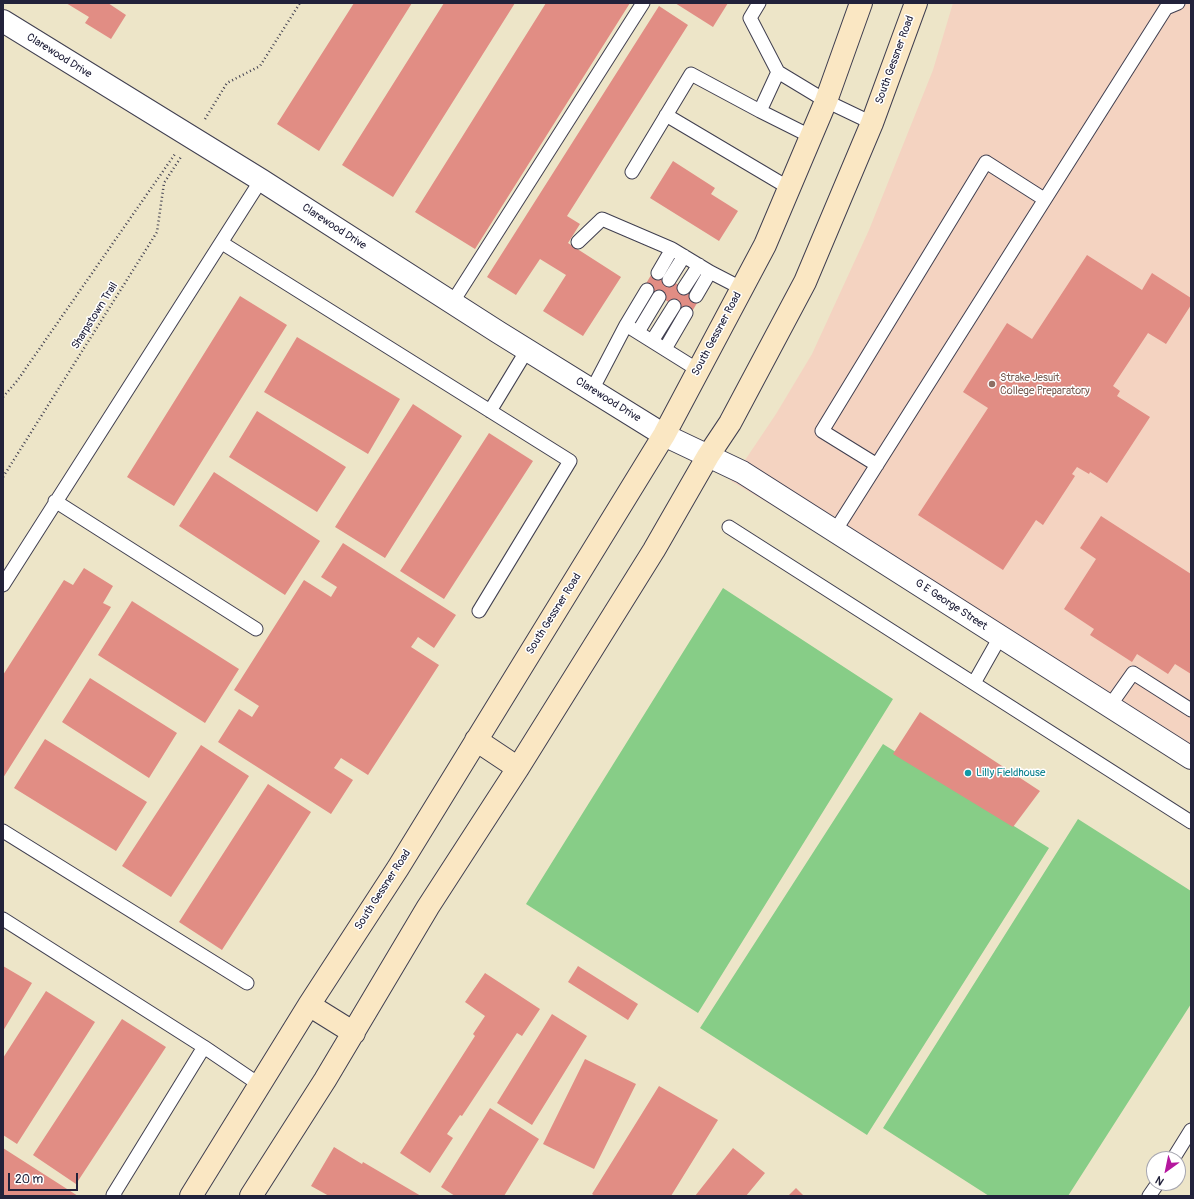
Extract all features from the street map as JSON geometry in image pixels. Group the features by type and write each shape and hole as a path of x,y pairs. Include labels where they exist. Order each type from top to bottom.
{"main road":[{"name":"South Gessner Road","path":"191,1196 309,1005 398,868 664,435 765,245 826,101 861,3"},
{"name":"South Gessner Road","path":"251,1196 354,1033 428,907 518,768 654,550 708,456 730,423 805,282 872,123 916,3"},
{"path":"476,740 518,768"},
{"path":"309,1005 354,1033"}],"street":[{"name":"Clarewood Drive","path":"3,21 194,130 262,180 452,303 664,435 708,456"},
{"name":"G E George Street","path":"708,456 742,472 1191,758"}],"lane":[{"path":"452,303 642,3"},
{"path":"759,3 750,18 778,72 826,101 872,123"},
{"path":"835,531 1166,8 1178,3"},
{"path":"760,111 778,72"},
{"path":"632,172 691,74 760,111 812,136"},
{"path":"666,115 789,188"},
{"path":"877,464 822,431 986,162 1044,199"},
{"path":"3,585 55,501 262,180"},
{"path":"578,242 602,219 672,249 741,288"},
{"path":"222,243 570,461 479,611"},
{"path":"658,273 672,249"},
{"path":"669,280 684,256"},
{"path":"684,288 704,268"},
{"path":"696,296 704,268"},
{"path":"592,390 626,324 647,290"},
{"path":"638,332 660,297"},
{"path":"652,341 674,306"},
{"path":"664,349 686,313"},
{"path":"626,324 698,370"},
{"path":"490,411 527,350"},
{"path":"55,501 256,629"},
{"path":"729,527 1191,822"},
{"path":"974,683 1000,637"},
{"path":"1109,707 1133,674 1191,710"},
{"path":"3,831 247,983"},
{"path":"3,919 260,1084"},
{"path":"115,1196 113,1195 204,1047"},
{"path":"1178,1151 1191,1130"}],"path":[{"path":"3,397 17,381 227,84 260,66 300,3"},
{"name":"Sharpstown Trail","path":"3,477 157,232 164,183 180,157"}],"shaded area":[{"name":"Strake Jesuit College Preparatory","path":"953,3 1191,3 1191,764 1066,679 731,481 776,414 812,354 869,230 933,70"}],"green space":[{"path":"723,588 893,699 698,1013 526,904"},
{"path":"883,744 1049,848 867,1135 700,1028"},
{"path":"1078,819 1191,891 1191,1004 1068,1196 989,1196 883,1128"}],"building":[{"path":"66,3 108,3 126,15 111,39 85,23 89,17"},
{"path":"354,3 412,3 319,151 277,124"},
{"path":"444,3 515,3 393,197 342,165"},
{"path":"546,3 630,3 475,249 415,212"},
{"path":"675,3 728,3 713,27"},
{"path":"659,6 688,25 567,216 580,224 568,243 621,277 583,336 543,311 566,275 540,259 516,295 487,277"},
{"path":"673,161 715,188 711,194 738,211 719,241 650,198"},
{"path":"1087,255 1142,290 1152,273 1191,298 1191,305 1166,344 1148,333 1113,386 1120,391 1117,396 1150,417 1107,483 1090,472 1089,474 1077,467 1072,474 1075,476 1043,525 1036,520 1003,570 918,515 988,408 963,392 1007,323 1032,339"},
{"path":"654,270 700,298 690,315 644,287"},
{"path":"240,296 287,325 174,506 127,477"},
{"path":"297,337 400,399 368,454 264,392"},
{"path":"413,404 462,436 385,558 335,527"},
{"path":"257,411 346,467 317,512 229,457"},
{"path":"489,433 533,461 444,599 400,571"},
{"path":"214,472 320,541 285,595 179,526"},
{"path":"1101,516 1191,574 1191,674 1175,664 1168,674 1137,654 1132,662 1090,635 1094,629 1064,609 1096,559 1080,548"},
{"path":"343,543 456,615 434,648 418,637 411,647 439,665 368,775 341,758 334,768 353,780 331,814 218,742 239,709 252,717 259,706 234,690 304,580 331,597 337,587 321,577"},
{"path":"84,568 113,586 103,603 111,607 3,778 3,675 64,580 73,585"},
{"path":"132,601 239,669 205,723 98,655"},
{"path":"90,678 177,733 149,778 62,722"},
{"name":"Lilly Fieldhouse","path":"920,712 1040,791 1013,827 893,754"},
{"path":"45,739 147,802 116,851 14,788"},
{"path":"201,745 249,776 171,897 122,866"},
{"path":"268,784 311,812 222,950 179,922"},
{"path":"3,966 32,983 3,1031"},
{"path":"578,966 638,1004 628,1020 568,982"},
{"path":"485,973 540,1009 522,1036 517,1033 462,1116 460,1115 447,1134 453,1138 430,1173 400,1153 475,1036 473,1034 485,1016 465,1002"},
{"path":"46,991 95,1022 17,1144 3,1135 3,1058"},
{"path":"552,1014 587,1036 532,1125 497,1103"},
{"path":"122,1019 166,1047 76,1184 33,1155"},
{"path":"585,1059 636,1084 594,1169 543,1144"},
{"path":"659,1086 718,1120 671,1196 595,1196 592,1194"},
{"path":"490,1108 539,1139 504,1196 455,1196 441,1187"},
{"path":"334,1147 421,1196 329,1196 311,1186"},
{"path":"3,1148 78,1196 3,1196"},
{"path":"733,1148 765,1173 746,1196 695,1196"},
{"path":"796,1188 804,1196 788,1196"}],"place":[{"name":"Strake Jesuit College Preparatory","path":"992,384"},
{"name":"Lilly Fieldhouse","path":"968,773"}]}
